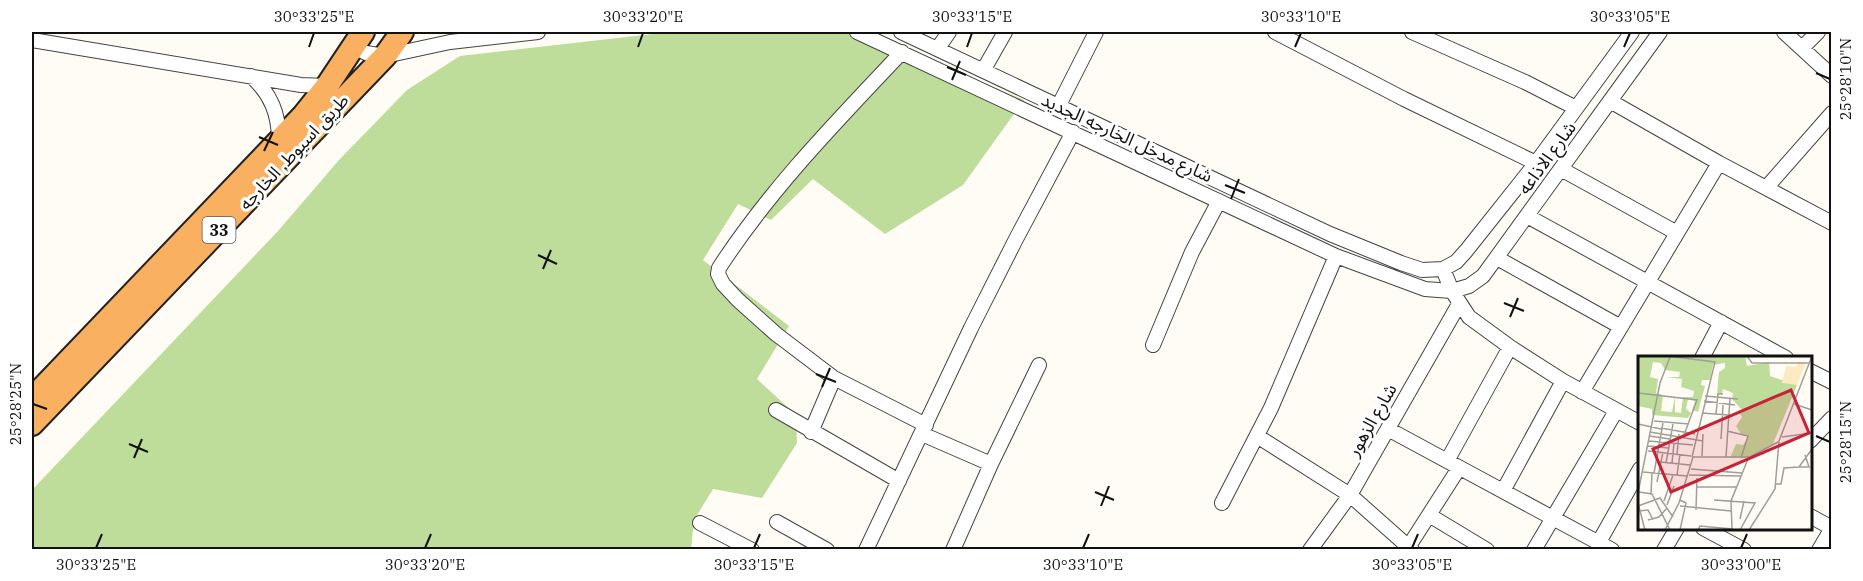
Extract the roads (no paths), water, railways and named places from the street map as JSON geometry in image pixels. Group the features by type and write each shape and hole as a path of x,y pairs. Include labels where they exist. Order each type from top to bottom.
{"highway":[{"name":"طريق اسيوط, الخارجه","path":"32,399 286,148 385,56 402,32"},
{"name":"طريق اسيوط, الخارجه","path":"32,424 286,148 303,116 359,39"}],"street":[{"path":"359,39 366,53 385,56 450,42 512,33 538,32"},
{"name":"شارع مدخل الخارجه الجديد","path":"857,32 1336,256 1425,289 1452,291"},
{"name":"شارع مدخل الخارجه الجديد","path":"901,32 984,69 1330,234 1422,270 1443,269"},
{"path":"938,48 949,32"},
{"path":"984,69 1005,32"},
{"path":"1059,105 1096,32"},
{"path":"1275,32 1404,99 1536,163"},
{"name":"شارع الاذاعه","path":"1443,269 1456,262 1466,251 1536,163 1632,32"},
{"name":"شارع الاذاعه","path":"1452,291 1468,286 1483,276 1660,32"},
{"path":"1784,32 1832,75"},
{"path":"1802,48 1818,32"},
{"path":"1420,33 1576,108"},
{"path":"32,40 301,85 327,86"},
{"path":"902,52 806,155 761,208 725,259 718,274 723,284 776,334 834,378 924,430 991,464"},
{"path":"249,75 270,97 286,148"},
{"path":"1610,101 1719,164 1832,223"},
{"path":"1766,188 1832,113"},
{"path":"866,549 971,328 1073,132"},
{"path":"1582,392 1719,164"},
{"path":"1562,169 1677,233"},
{"path":"1153,345 1192,252 1219,201"},
{"path":"1527,216 1784,356"},
{"path":"1222,503 1271,408 1336,256"},
{"path":"1497,258 1621,327"},
{"path":"1443,269 1459,304 1469,317 1563,381 1638,422"},
{"name":"شارع الزهور","path":"1314,548 1350,495 1459,304"},
{"path":"1703,356 1721,322"},
{"path":"1257,436 1350,495 1410,548 1429,515 1510,347"},
{"path":"953,549 1039,365"},
{"path":"1812,372 1832,382"},
{"path":"811,432 834,378"},
{"path":"1503,491 1563,381"},
{"path":"776,410 899,481"},
{"path":"1533,549 1616,411"},
{"path":"1812,439 1832,418"},
{"path":"1388,429 1612,549"},
{"path":"1599,542 1638,473"},
{"path":"1429,515 1487,549"},
{"path":"1812,517 1832,528 1819,549"},
{"path":"777,522 827,549"},
{"path":"700,523 752,549"},
{"path":"1664,549 1676,530"},
{"path":"1707,530 1744,549"}]}
